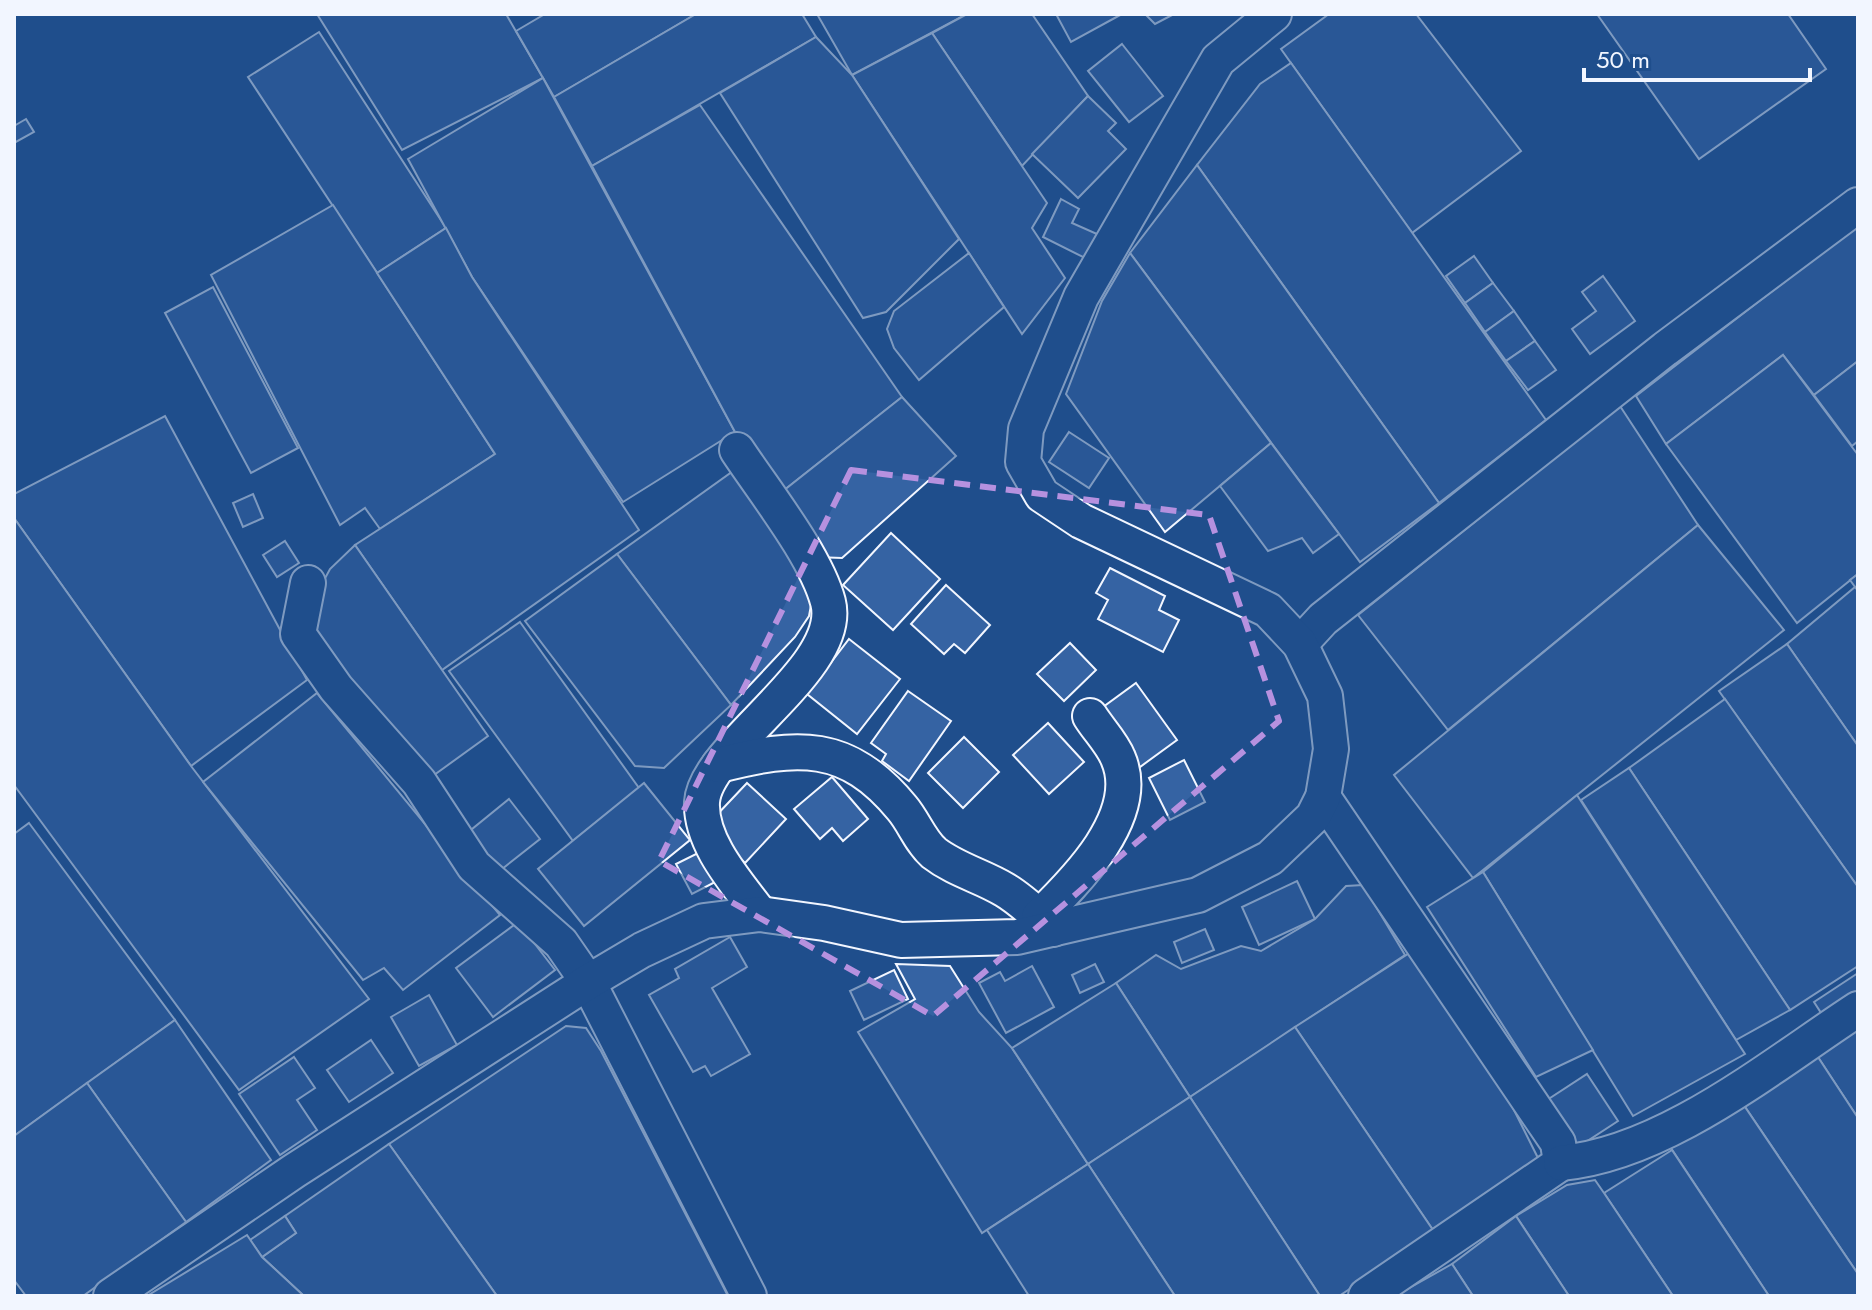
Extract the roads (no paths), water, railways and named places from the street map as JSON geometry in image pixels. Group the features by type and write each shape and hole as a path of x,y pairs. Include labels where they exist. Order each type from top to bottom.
{"street":[{"path":"111,1296 294,1171 588,982 642,950 704,921 760,914 824,923 901,940 1017,937 1046,923 1198,895 1270,858 1313,817 1323,797 1331,749 1325,696 1300,644 1268,610 1081,521 1042,495 1023,462 1026,429 1081,297 1218,60 1274,14"},
{"path":"1300,644 1323,619 1653,359 1858,205"},
{"path":"737,450 809,560 828,603 828,628 814,656 719,765 702,801 709,838 760,914"},
{"path":"308,583 298,634 336,688 419,782 474,866 561,943 588,982 749,1296"},
{"path":"1046,923 1110,833 1122,796 1119,759 1090,716"},
{"path":"719,765 760,755 800,752 842,757 870,775 903,809 928,848 950,865 1006,890 1046,923"},
{"path":"1323,797 1558,1143 1561,1163"},
{"path":"1366,1296 1561,1163 1585,1161 1626,1149 1688,1117 1858,1009"}]}
